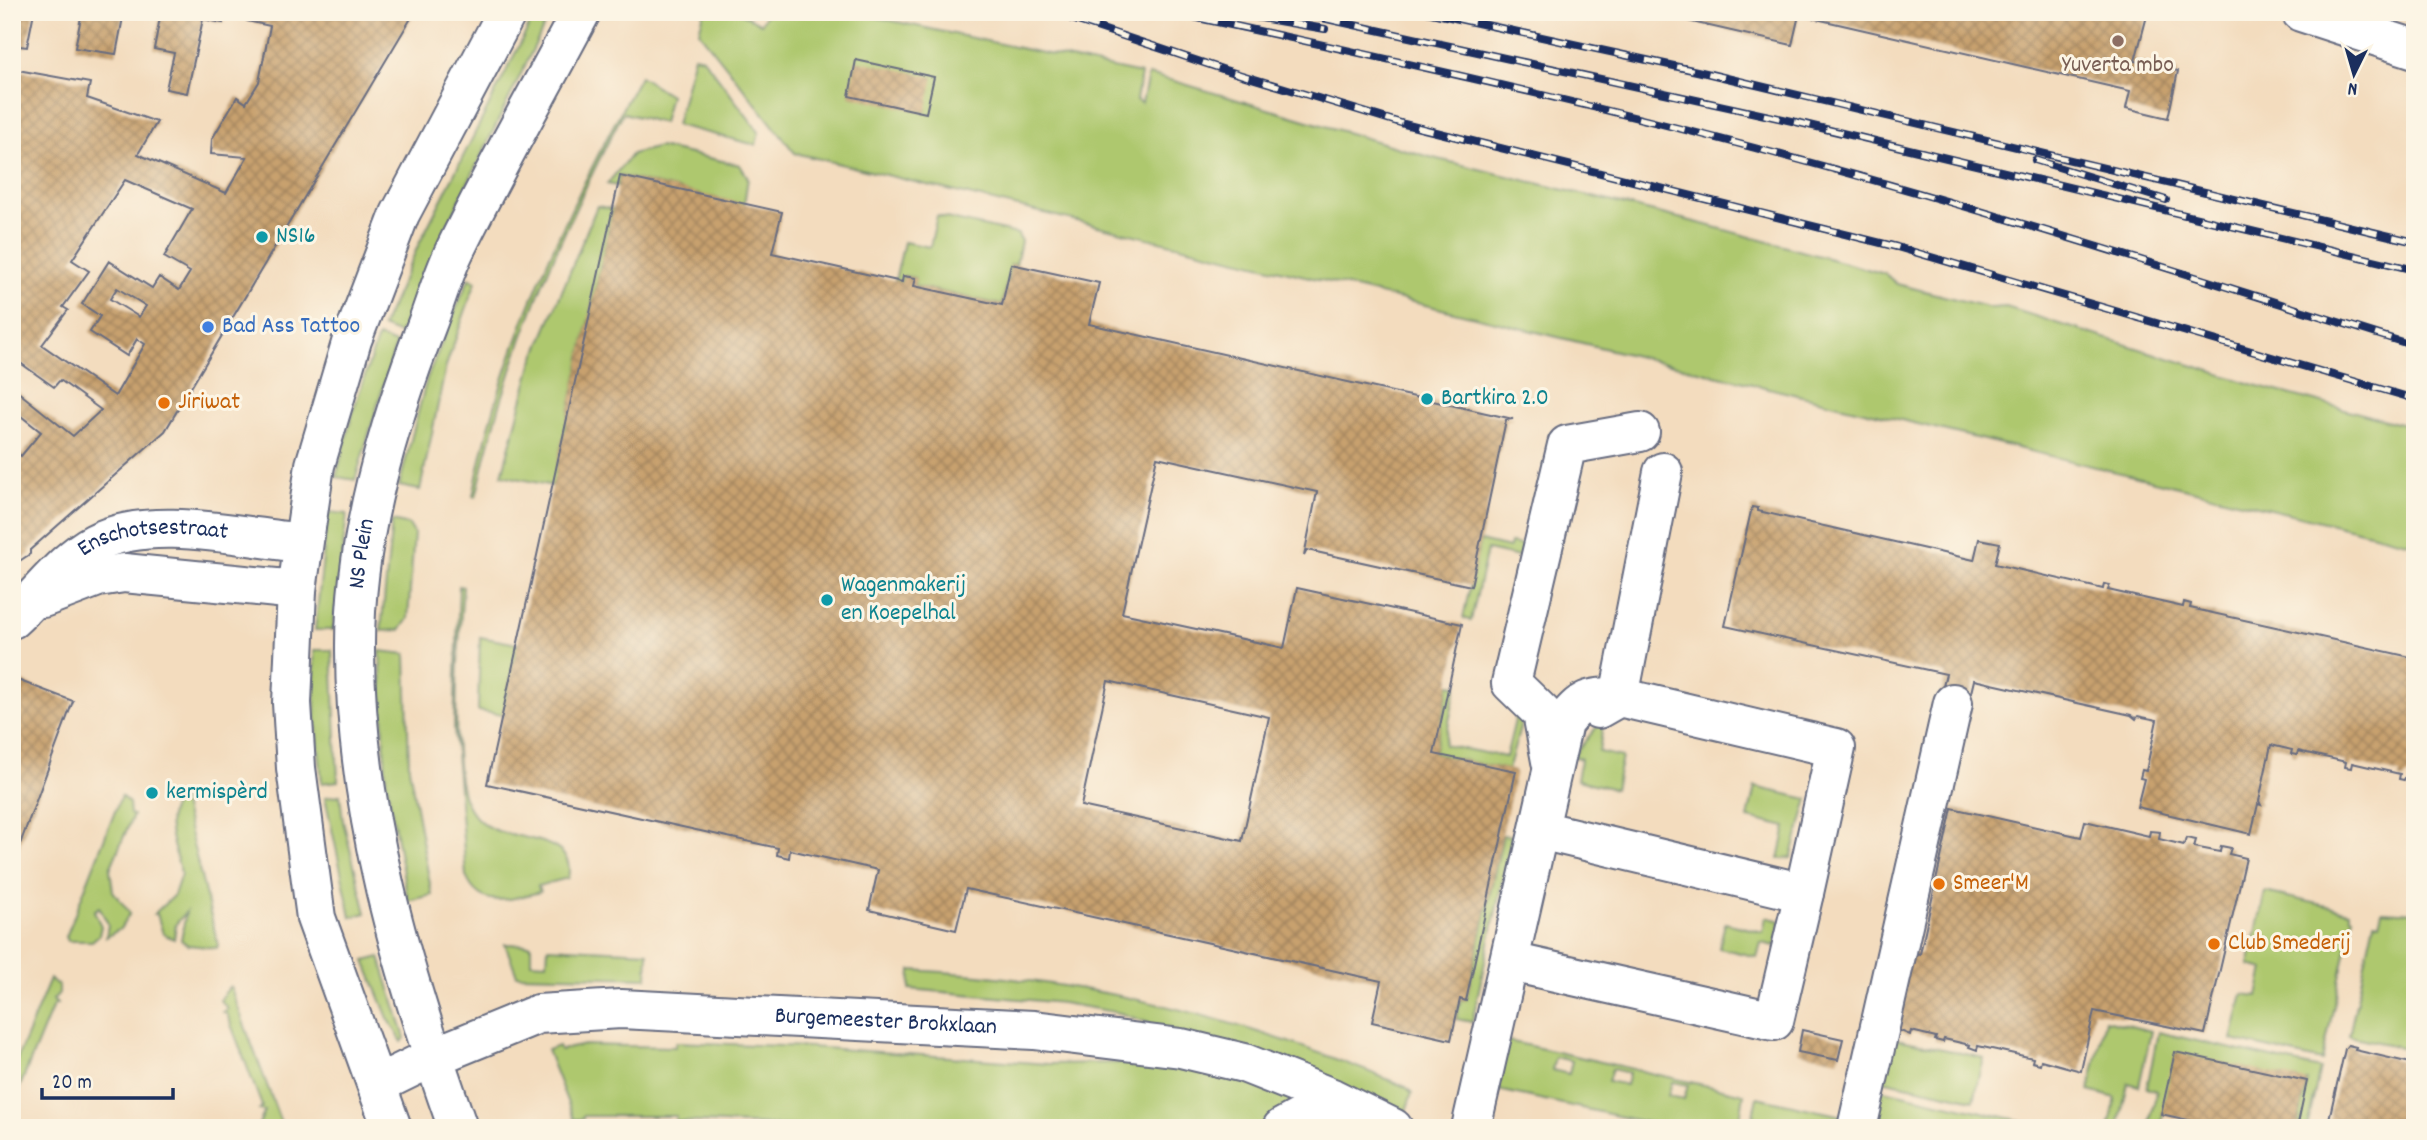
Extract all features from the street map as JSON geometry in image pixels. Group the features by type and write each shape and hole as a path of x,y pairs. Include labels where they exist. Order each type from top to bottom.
{"street":[{"path":"392,1128 316,918 296,768 292,703 297,590 315,465 352,340 396,227 507,12"},
{"name":"NS Plein","path":"458,1128 396,939 362,767 355,642 362,561 371,510 403,386 453,254 581,12"},
{"path":"2301,12 2415,49"},
{"path":"1557,759 1542,713 1511,683 1567,445 1640,432"},
{"path":"1619,697 1663,472"},
{"name":"Enschotsestraat","path":"20,612 73,558 95,543 135,531 181,530 302,543"},
{"name":"Enschotsestraat","path":"20,612 76,584 124,573 297,590"},
{"path":"1471,1128 1541,830 1563,723 1580,701 1596,697 1619,697 1836,748 1774,1021 1511,962"},
{"path":"1857,1128 1953,703"},
{"path":"1541,830 1804,894"},
{"name":"Burgemeester Brokxlaan","path":"378,1084 433,1057 538,1014 621,1009 1034,1030 1181,1048 1244,1063 1332,1098 1391,1127"},
{"path":"1282,1128 1313,1111 1344,1114 1391,1127"}],"green space":[{"path":"536,12 551,12 451,218 400,334 382,327 418,246"},
{"path":"704,12 739,12 761,24 767,12 851,12 1141,74 1136,100 1142,103 1148,75 1174,81 1426,156 1707,225 1885,274 1897,284 1991,308 2006,307 2255,385 2415,428 2415,544 795,153 699,32"},
{"path":"694,56 703,58 759,132 756,145 676,125"},
{"path":"640,76 670,95 663,123 623,113 599,160 536,300 503,396 476,497 473,496 501,386 519,332 587,177"},
{"path":"659,147 740,165 748,178 744,205 620,176 618,186 607,184 632,154"},
{"path":"597,206 613,209 553,486 502,475 532,364"},
{"path":"937,216 1018,234 1021,241 1016,265 1011,264 1002,305 914,286 915,278 904,276 902,282 895,281 904,242 930,247"},
{"path":"469,278 476,281 446,366 420,490 399,486 427,378"},
{"path":"378,337 396,344 355,480 336,477 354,408"},
{"path":"328,512 347,514 333,630 315,630"},
{"path":"392,521 409,525 414,533 408,619 400,630 381,631"},
{"path":"1480,541 1509,548 1510,543 1522,545 1519,557 1487,550 1471,621 1463,618"},
{"path":"459,586 463,587 456,734 462,789 468,806 478,819 491,828 546,843 557,849 565,856 569,865 568,878 538,886 540,892 507,899 497,900 479,894 466,876 454,728"},
{"path":"480,637 518,644 503,715 478,711"},
{"path":"314,650 332,650 338,781 322,783 315,708"},
{"path":"380,651 406,654 409,768 432,895 408,901 386,780"},
{"path":"1449,684 1457,685 1444,745 1506,757 1516,716 1522,721 1508,770 1434,754"},
{"path":"1604,718 1599,752 1622,757 1615,789 1577,780 1581,759 1573,756"},
{"path":"1755,787 1808,799 1791,858 1779,859 1786,827 1748,818"},
{"path":"340,795 343,821 366,913 351,917 325,797"},
{"path":"121,796 129,803 130,814 133,815 110,869 113,891 130,913 120,929 106,937 108,924 99,907 94,911 101,926 99,935 92,941 68,941 66,937"},
{"path":"182,800 217,948 188,945 181,940 186,912 176,924 174,939 163,934 157,914 154,914 174,895 181,874 169,822 175,805"},
{"path":"1503,835 1512,836 1472,1022 1456,1019 1461,999 1466,1000"},
{"path":"2265,892 2350,911 2350,916 2353,917 2322,1061 2232,1040 2243,994 2258,996 2264,969 2249,965"},
{"path":"2382,911 2415,913 2415,1008 2407,1045 2415,1047 2415,1050 2349,1036 2374,922 2379,923"},
{"path":"1766,917 1781,921 1775,946 1761,943 1757,957 1719,948 1725,923 1763,932"},
{"path":"505,944 531,945 531,962 547,963 548,947 648,952 647,978 517,975"},
{"path":"380,957 405,1038 402,1042 388,1018 365,961"},
{"path":"911,970 1042,983 1164,1006 1283,1040 1406,1087 1412,1093 1406,1111 1397,1109 1120,1013 1062,1003 910,989"},
{"path":"50,979 59,986 59,993 53,1000 57,1004 53,1006 16,1096 18,1099 13,1102 20,1122 18,1128 12,1128 12,1071"},
{"path":"230,986 283,1128 257,1128 265,1111 259,1110 262,1106 227,1014 223,1012 228,1009 220,1000"},
{"path":"2105,1020 2151,1031 2139,1086 2128,1083 2118,1128 2109,1128 2116,1098 2089,1091"},
{"path":"2158,1032 2320,1069 2307,1128 2297,1128 2307,1081 2163,1114 2160,1128 2148,1128 2157,1091 2147,1088"},
{"path":"1892,1038 1984,1058 1974,1100 1882,1080"},
{"path":"1508,1041 1744,1094 1740,1119 1752,1121 1757,1097 1842,1116 1839,1128 1673,1128 1498,1090","holes":["1555,1057 1572,1061 1569,1074 1552,1070","1612,1069 1629,1073 1626,1085 1608,1081","1672,1082 1688,1085 1684,1099 1668,1096"]},
{"path":"676,1042 810,1047 1048,1064 1172,1062 1297,1097 1264,1128 841,1128 676,1121 676,1116 583,1116 583,1119 574,1119 547,1050 558,1046 560,1050 585,1045 675,1047"},
{"path":"1880,1089 2053,1128 1873,1128"}],"building":[{"path":"12,12 34,12 27,47 12,45"},
{"path":"82,12 124,12 116,54 75,48"},
{"path":"161,12 226,12 223,23 203,19 187,93 166,89 174,53 154,49"},
{"path":"249,12 412,12 413,15 165,431 30,550 30,554 12,566 12,449 21,456 41,432 12,409 12,387 73,436 101,410 60,380 54,387 12,357 12,69 90,83 87,98 157,122 138,154 226,193 247,157 211,154 212,139 237,97 246,103 259,82 270,26 247,21","holes":["125,180 192,209 164,257 190,272 179,290 159,277 152,288 109,261 82,304 100,316 90,332 127,356 137,339 145,344 115,396 42,345 68,310 63,307 89,271 72,260","117,288 146,306 139,317 110,299"]},
{"path":"2148,12 2135,61 2178,71 2168,118 2126,108 2130,91 1799,15 1792,45 1653,13"},
{"path":"856,60 934,77 926,113 849,96"},
{"name":"Wagenmakerij en Koepelhal","path":"620,176 782,212 772,253 902,282 903,276 916,278 914,286 1002,305 1011,264 1099,283 1089,324 1513,419 1506,420 1471,586 1307,550 1304,556 1317,492 1157,457 1122,613 1284,648 1297,588 1462,624 1434,754 1516,771 1466,1001 1460,999 1451,1040 1372,1022 1381,981 966,889 956,930 869,910 878,870 790,850 789,858 777,855 778,848 487,784","holes":["1108,681 1269,717 1242,841 1081,806"]},
{"path":"1752,507 1758,508 1758,511 1974,560 1979,539 2000,543 1995,564 2103,589 2104,584 2110,585 2108,590 2183,607 2184,602 2191,604 2190,608 2415,658 2415,778 2406,776 2404,780 2399,779 2400,774 2352,763 2351,768 2345,767 2346,762 2298,751 2297,755 2291,754 2292,750 2271,745 2259,801 2261,805 2258,804 2251,834 2137,807 2144,779 2140,778 2142,770 2146,771 2157,720 2138,716 2136,719 2131,715 1974,680 1969,701 1941,694 1946,674 1725,626"},
{"path":"12,678 73,701 13,863 12,863"},
{"path":"1952,808 2081,837 2085,821 2149,836 2150,831 2160,832 2159,839 2184,845 2186,838 2196,840 2194,847 2220,852 2221,846 2231,848 2229,854 2246,858 2205,1034 2094,1011 2081,1071 2041,1060 2040,1064 2032,1062 2033,1058 1978,1046 1977,1050 1969,1047 1970,1045 1944,1039 1943,1042 1935,1040 1936,1037 1911,1031 1910,1035 1888,1026 1910,952 1920,954"},
{"path":"1802,1030 1843,1039 1838,1060 1798,1052"},
{"path":"2348,1045 2356,1047 2355,1050 2415,1064 2415,1128 2327,1128"},
{"path":"2175,1052 2307,1081 2297,1128 2224,1128 2161,1114"}],"railway":[{"path":"1051,12 1225,70 1404,124 1897,247 2415,399"},
{"path":"1170,12 1534,93 1834,169 2084,242 2415,346"},
{"path":"1227,12 1325,29"},
{"path":"1295,12 1792,121 2415,270"},
{"path":"1427,12 1706,73 2415,242"},
{"path":"2035,160 2166,200"}],"place":[{"name":"Yuverta mbo","path":"2118,41"},
{"name":"NS16","path":"262,237"},
{"name":"Bad Ass Tattoo","path":"208,327"},
{"name":"Bartkira 2.0","path":"1427,399"},
{"name":"Jiriwat","path":"164,403"},
{"name":"Wagenmakerij en Koepelhal","path":"827,600"},
{"name":"kermispèrd","path":"152,793"},
{"name":"Smeer'M","path":"1939,884"},
{"name":"Club Smederij","path":"2214,944"}]}
